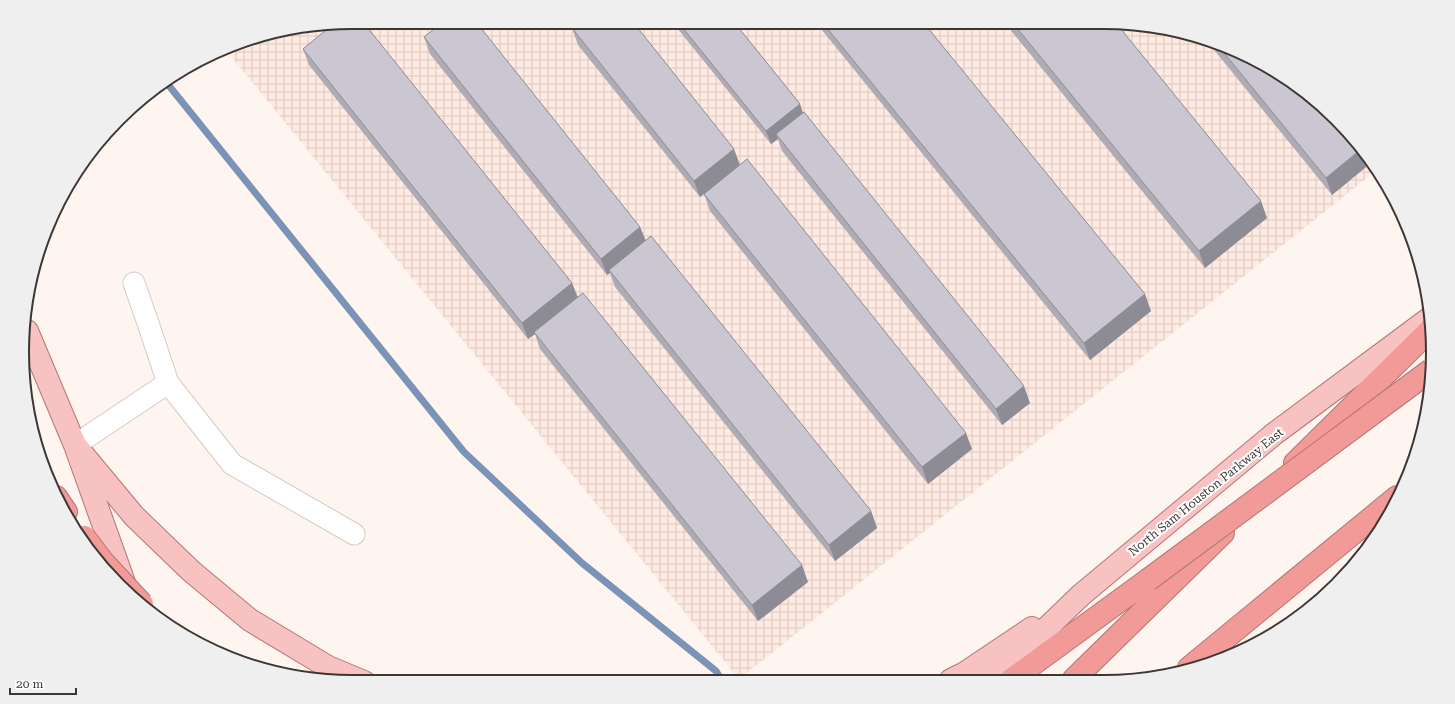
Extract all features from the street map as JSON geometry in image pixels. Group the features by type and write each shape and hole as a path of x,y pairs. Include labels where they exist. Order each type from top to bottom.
{"highway":[{"path":"1078,675 1425,335"},
{"path":"1019,675 1425,375"},
{"path":"1198,661 1388,504"},
{"path":"1031,675 1148,580"}],"main road":[{"name":"North Sam Houston Parkway East","path":"998,675 1081,595 1274,434 1424,322"},
{"path":"30,337 75,445 123,579"},
{"path":"75,445 134,516 191,571 250,620 328,667 347,675"},
{"path":"961,675 1081,595"}],"lane":[{"path":"134,283 168,384 232,464 354,534"},
{"path":"75,445 168,384"}],"shaded area":[{"path":"352,29 1124,30 1166,35 1187,40 1207,46 1246,62 1282,83 1300,96 1316,109 1346,139 1372,174 744,675 736,675 229,54 248,46 289,35"}],"building":[{"path":"369,29 572,283 522,323 303,49 325,31"},
{"path":"434,29 482,29 640,227 601,259 424,37"},
{"path":"573,29 639,29 734,149 694,181"},
{"path":"684,29 740,29 800,104 766,131"},
{"path":"828,29 929,29 1145,294 1084,343"},
{"path":"1018,29 1122,30 1261,201 1199,251"},
{"path":"1224,53 1246,62 1282,83 1316,109 1346,139 1357,152 1326,178"},
{"path":"804,112 1024,386 996,409 776,134"},
{"path":"747,159 966,433 922,467 704,194"},
{"path":"651,236 871,511 829,545 609,270"},
{"path":"583,293 802,565 752,605 534,332"}],"waterway":[{"path":"169,86 464,452 582,563 716,671 718,675"}]}
